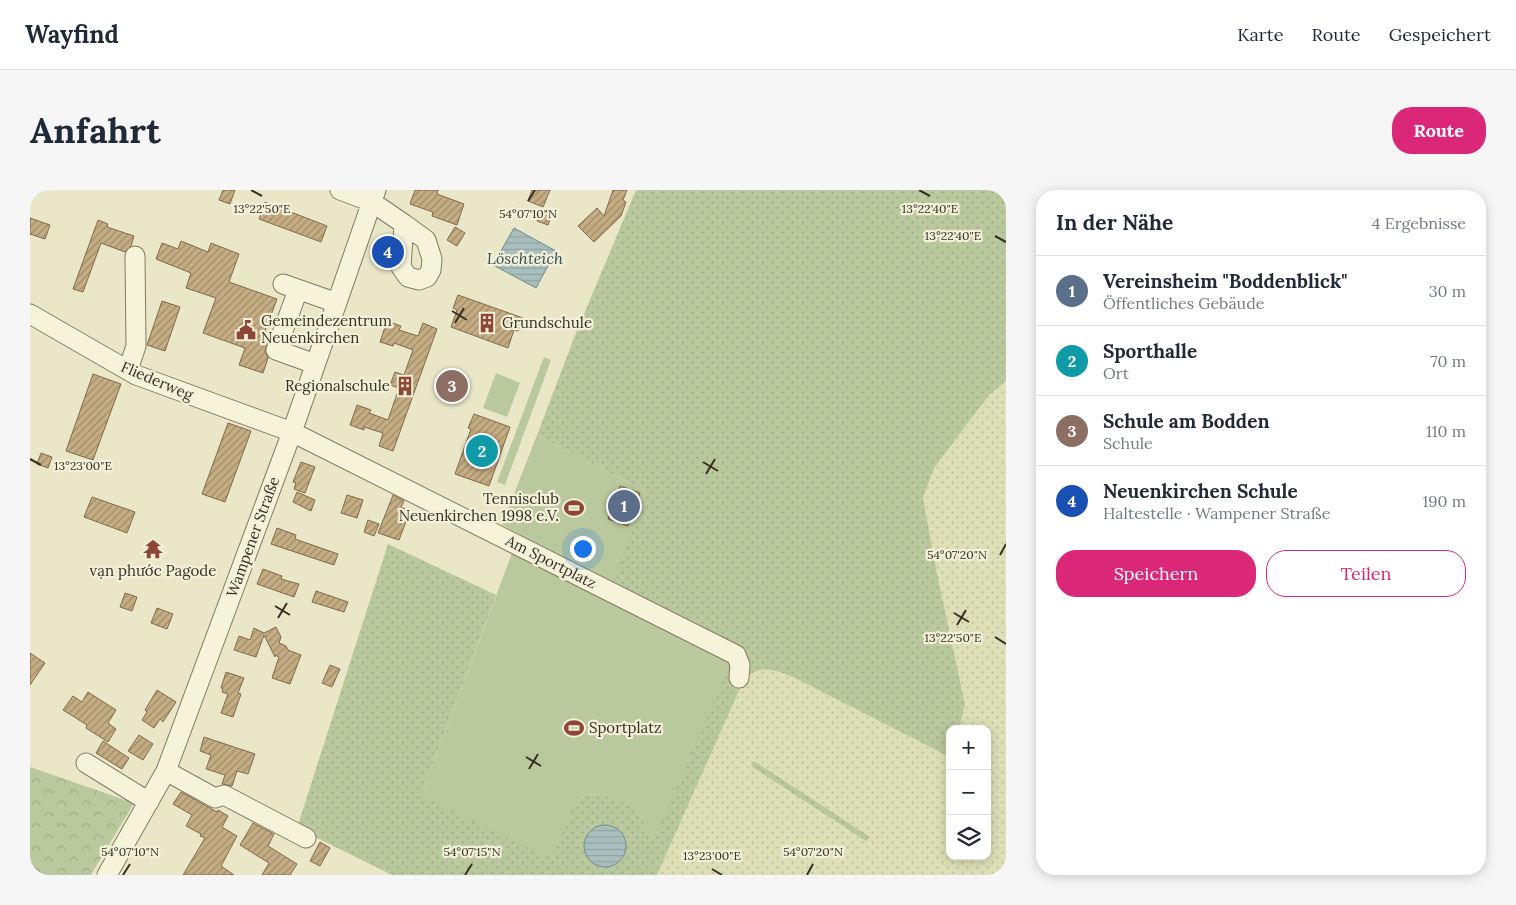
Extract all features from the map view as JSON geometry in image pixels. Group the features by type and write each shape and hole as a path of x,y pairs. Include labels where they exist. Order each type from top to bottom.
{"street":[{"path":"340,190 374,196 404,224"},
{"name":"Wampener Straße","path":"107,875 166,771 292,432 374,196"},
{"path":"128,370 136,346 135,256"},
{"path":"316,364 276,350 290,287 337,303"},
{"name":"Fliederweg","path":"30,314 136,375 292,432"},
{"name":"Am Sportplatz","path":"292,432 736,655 740,665 739,678"},
{"path":"86,763 149,802"},
{"path":"166,771 215,798 224,795 306,838"}],"green space":[{"path":"636,190 1006,190 1006,381 989,395 934,468 923,498 965,704 960,725 946,725 946,755 795,678 764,669 745,677 657,875 392,875 297,828 388,544 496,595 421,796 578,797 598,793 636,807 653,841 604,598 645,491 537,435 574,338"},
{"path":"544,357 551,360 505,485 497,482"},
{"path":"496,373 520,383 507,417 483,408"},
{"path":"1006,381 1006,875 657,875 745,676 757,669 771,670 795,678 946,754 946,860 991,860 991,725 960,725 965,704 923,498 934,468 989,395"},
{"name":"Tennisclub Neuenkirchen 1998 e.V.","path":"537,435 645,491 612,585 502,525"},
{"name":"Sportplatz","path":"514,548 730,664 653,841 636,808 598,793 578,797 551,858 421,796"},
{"path":"754,761 870,837 866,841 751,766"},
{"path":"30,767 134,803 91,875 30,875"}],"water":[{"name":"Löschteich","path":"514,228 556,251 536,288 493,265"},
{"path":"605,825 620,831 626,846 620,861 605,867 590,861 584,846 590,831"}],"building":[{"path":"223,190 235,190 230,204 219,200"},
{"path":"415,190 438,190 437,194 464,204 457,225 432,216 433,212 410,204"},
{"path":"532,190 550,190 543,207 528,201"},
{"path":"613,190 627,190 623,200 626,202 621,216 594,242 578,226 597,208 604,216"},
{"path":"265,202 327,226 321,242 259,219"},
{"path":"541,209 552,214 548,225 537,221"},
{"path":"30,218 50,225 45,239 30,234"},
{"path":"98,220 108,224 107,227 134,236 131,246 125,252 101,243 83,292 73,289"},
{"path":"455,227 465,233 457,246 447,240"},
{"path":"181,241 208,252 211,243 239,254 229,282 277,299 265,331 270,334 265,351 268,358 263,373 239,365 245,348 203,333 216,298 186,288 191,273 156,259 162,243 178,249"},
{"name":"Grundschule","path":"458,295 523,318 518,331 514,330 508,348 451,327 457,310 453,308"},
{"path":"162,301 180,307 165,351 147,345"},
{"name":"Regionalschule","path":"387,321 401,326 399,330 418,336 423,323 437,329 393,451 379,446 383,433 364,427 364,430 350,425 357,405 371,410 369,413 388,420 399,388 390,385 395,372 404,375 413,350 394,343 393,346 380,342"},
{"path":"93,374 121,384 93,460 66,451"},
{"path":"474,414 510,427 489,486 455,474 471,429 468,428"},
{"path":"228,423 251,431 225,502 202,494"},
{"path":"41,453 52,457 48,468 37,464"},
{"path":"301,462 315,467 305,493 294,489 296,483 293,482"},
{"path":"620,486 640,493 628,526 608,519"},
{"path":"297,492 315,500 311,511 293,502"},
{"path":"347,495 363,500 357,518 341,513"},
{"path":"393,495 404,501 401,507 410,511 399,540 378,533"},
{"path":"92,497 135,512 127,533 84,517"},
{"path":"368,520 379,524 374,536 364,532"},
{"path":"277,528 296,535 295,539 338,554 334,565 271,544"},
{"path":"263,569 282,576 281,579 299,584 294,597 257,584"},
{"path":"316,591 348,602 344,612 312,602"},
{"path":"125,593 137,597 132,611 120,607"},
{"path":"157,608 173,614 167,629 151,623"},
{"path":"276,627 281,637 279,643 286,646 288,650 301,655 290,684 272,678 279,657 275,655 275,657 264,635 256,657 234,650 239,636 250,640 254,628 264,633"},
{"path":"30,653 45,663 30,685"},
{"path":"330,665 340,669 332,687 322,683"},
{"path":"226,672 244,678 238,693 241,694 233,717 221,713 228,694 222,692 223,689 221,688"},
{"path":"157,690 176,702 163,722 160,719 154,728 142,720 147,712 145,710"},
{"path":"88,692 116,710 108,723 116,729 108,742 86,728 87,725 63,710 73,696 82,702"},
{"path":"139,735 153,744 143,760 128,751"},
{"path":"204,737 255,754 248,774 237,771 232,786 222,784 225,775 206,769 211,755 200,751"},
{"path":"103,741 129,758 122,769 96,753"},
{"path":"181,792 228,816 222,827 237,836 221,866 234,875 183,875 205,838 186,826 192,815 173,804"},
{"path":"253,823 274,834 268,846 297,864 290,875 262,875 269,863 240,845"},
{"path":"320,842 330,848 320,866 310,861"}],"place":[{"name":"Neuenkirchen Schule","path":"388,252"},
{"name":"Grundschule","path":"487,323"},
{"name":"Gemeindezentrum Neuenkirchen","path":"246,330"},
{"name":"Regionalschule","path":"405,386"},
{"name":"Schule am Bodden","path":"452,386"},
{"name":"Sporthalle","path":"482,451"},
{"name":"Vereinsheim \"Boddenblick\"","path":"624,506"},
{"name":"Tennisclub Neuenkirchen 1998 e.V.","path":"574,508"},
{"name":"vạn phước Pagode","path":"153,549"},
{"name":"Sportplatz","path":"574,728"}]}
